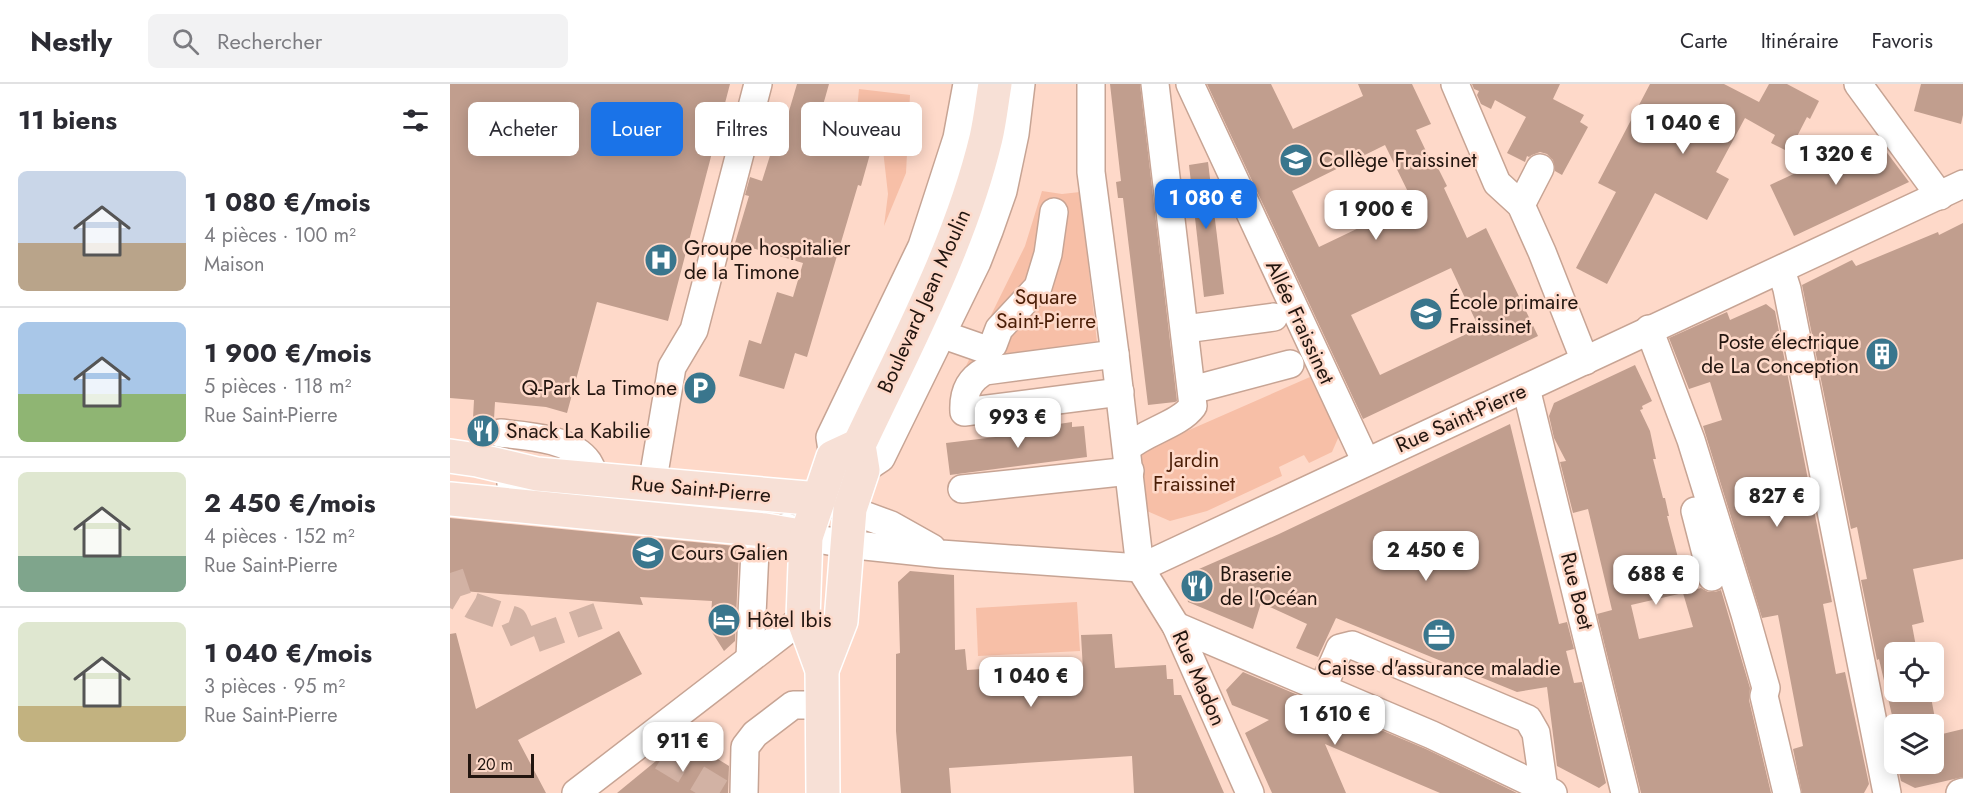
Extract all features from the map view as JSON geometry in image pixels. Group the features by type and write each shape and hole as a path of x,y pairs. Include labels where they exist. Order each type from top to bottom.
{"main road":[{"name":"Boulevard Jean Moulin","path":"803,618 806,537 819,499 852,457 946,260 986,137 995,84"},
{"name":"Rue Saint-Pierre","path":"450,456 537,474 819,499"},
{"name":"Boulevard Jean Moulin","path":"822,670 841,621 852,457"},
{"name":"Rue Saint-Pierre","path":"450,499 756,529 806,537"},
{"path":"803,618 822,670 823,793"}],"street":[{"path":"652,485 672,367 694,330 758,84"},
{"path":"967,84 957,138 925,236 830,436 852,457 881,458 977,262 1003,191 1015,134 1021,84"},
{"path":"1090,84 1091,172 1140,568"},
{"path":"1128,459 1137,438 1187,414 1193,406 1155,84"},
{"name":"Allée Fraissinet","path":"1190,84 1366,462"},
{"path":"1455,84 1497,183 1521,205 1585,361"},
{"path":"1858,84 1951,189"},
{"path":"1521,205 1540,168"},
{"name":"Rue Saint-Pierre","path":"806,537 846,544 941,554 1140,568 1585,361 1651,334 1951,189"},
{"path":"941,334 987,350 993,345 999,329 1038,287 1048,254 1054,212"},
{"path":"1781,270 1789,300 1887,793"},
{"path":"1185,329 1274,317"},
{"path":"1651,334 1691,440 1746,614 1766,688 1764,696 1788,793"},
{"path":"1651,334 1652,358 1670,414 1712,578"},
{"path":"1115,354 984,371 976,375 967,387 963,400 964,412 1120,392"},
{"path":"1192,390 1290,364"},
{"name":"Rue Boet","path":"1527,388 1625,793"},
{"path":"500,433 563,443 587,460 596,479"},
{"path":"962,489 1128,459"},
{"path":"450,471 535,490 766,516 806,537"},
{"name":"Rue Saint-Pierre","path":"819,499 891,525 941,554"},
{"path":"750,657 756,529"},
{"name":"Rue Madon","path":"1140,568 1176,626 1250,793"},
{"path":"576,793 658,746 750,657 803,618"},
{"path":"1176,626 1432,735 1548,791"},
{"path":"1323,687 1340,648 1352,645 1528,719 1536,733 1548,791"},
{"path":"744,793 745,747 755,734 793,705 822,705"}],"green space":[{"path":"859,89 910,95 910,102 858,102"},
{"path":"884,156 907,156 906,173 884,226 888,194"},
{"name":"Square Saint-Pierre","path":"1042,191 1062,194 1080,192 1098,351 965,368 1025,246"},
{"name":"Jardin Fraissinet","path":"1310,377 1339,436 1332,452 1309,463 1304,455 1279,467 1282,476 1207,511 1170,521 1147,511 1139,452"},
{"path":"1077,602 1080,651 978,656 976,608"}],"building":[{"path":"450,84 730,84 725,102 695,102 695,156 711,156 668,321 597,302 567,413 546,407 495,402 494,419 487,424 484,431 485,438 472,437 474,400 450,398"},
{"path":"797,84 829,84 824,102 801,102 801,156 869,156 861,186 858,185 807,357 795,353 784,389 739,376 749,340 761,344 777,292 793,297 803,263 735,243 749,196 745,195 750,177 762,181 770,156 789,156 789,111"},
{"path":"1110,84 1140,84 1177,401 1175,402 1148,405 1123,198 1118,198 1116,182 1121,181"},
{"path":"1207,84 1271,84 1293,129 1363,96 1358,84 1412,84 1431,124 1416,130 1434,168 1437,166 1447,186 1444,188 1467,238 1486,228 1538,336 1363,419","holes":["1385,145 1413,202 1319,247 1292,191","1451,268 1479,328 1380,375 1351,315"]},
{"path":"1472,84 1560,84 1553,99 1584,115 1580,122 1588,127 1562,175 1555,171 1553,160 1547,154 1540,152 1527,156 1525,162 1507,153 1526,117 1495,100 1491,109 1481,104 1477,95 1479,91 1474,89"},
{"path":"1650,84 1724,84 1759,102 1769,84 1787,84 1819,101 1810,119 1807,117 1789,152 1771,143 1775,135 1745,118 1716,172 1729,179 1707,220 1655,193 1607,284 1576,268 1616,192 1598,183"},
{"path":"1921,84 1963,84 1961,124 1914,111"},
{"path":"1864,141 1868,152 1882,146 1909,182 1794,236 1770,185"},
{"path":"1208,162 1224,294 1204,297 1189,165"},
{"path":"1963,223 1963,559 1913,569 1924,622 1912,625 1915,642 1884,642 1884,681 1879,659 1877,660 1861,580 1867,579 1857,527 1851,529 1802,285 1852,260 1856,266 1938,232 1939,235"},
{"path":"1766,304 1775,311 1832,602 1823,604 1836,674 1845,672 1869,784 1864,793 1802,793 1793,749 1803,746 1778,615 1762,618 1703,426 1722,420 1710,382 1689,389 1669,338 1727,312 1730,320"},
{"path":"1635,365 1652,401 1642,406 1643,409 1640,410 1650,431 1656,459 1653,459 1663,498 1665,498 1669,516 1667,516 1687,592 1701,588 1708,592 1721,590 1750,688 1749,700 1771,793 1641,793 1597,614 1612,610 1588,509 1573,513 1560,462 1566,461 1554,438 1549,416 1554,403","holes":["1683,593 1693,627 1639,639 1631,605"]},
{"path":"1072,422 1072,427 1084,426 1087,457 950,475 946,443 1012,435 1012,431"},
{"path":"1510,424 1559,624 1567,622 1574,649 1566,651 1574,683 1582,682 1606,783 1599,788 1557,766 1547,687 1517,692 1336,618 1318,657 1296,648 1307,624 1261,603 1253,629 1188,602 1183,576 1279,534"},
{"path":"450,518 735,546 739,550 735,641 724,651 710,629 712,601 640,597 643,605 450,590"},
{"path":"910,571 954,575 955,650 965,649 967,670 1013,667 1013,675 1083,670 1081,635 1112,634 1115,668 1166,665 1167,679 1173,679 1174,695 1181,695 1224,793 1134,793 1132,756 949,768 951,793 901,793 896,731 896,654 900,653 898,582"},
{"path":"619,631 642,674 518,740 546,793 450,793 450,634 456,633 476,709"},
{"path":"1243,672 1426,749 1517,793 1440,793 1325,744 1346,793 1272,793 1245,733 1269,720 1232,705 1226,690"},
{"path":"1889,702 1932,702 1934,714 1892,714"},
{"path":"1963,729 1963,777 1915,788 1901,781 1899,774 1944,774 1944,734"},
{"path":"684,738 729,766 728,793 617,793"}],"tunnel":[{"path":"450,573 458,597 473,606 514,620 524,643 598,616"},
{"path":"662,757 722,793"}],"place":[{"name":"Collège Fraissinet","path":"1296,160"},
{"name":"Groupe hospitalier de la Timone","path":"661,260"},
{"name":"École primaire Fraissinet","path":"1426,314"},
{"name":"Poste électrique de La Conception","path":"1882,354"},
{"name":"Q-Park La Timone","path":"700,388"},
{"name":"Snack La Kabilie","path":"483,431"},
{"name":"Cours Galien","path":"648,553"},
{"name":"Braserie de l'Océan","path":"1197,586"},
{"name":"Hôtel Ibis","path":"724,620"},
{"name":"Caisse d'assurance maladie","path":"1439,635"}]}
